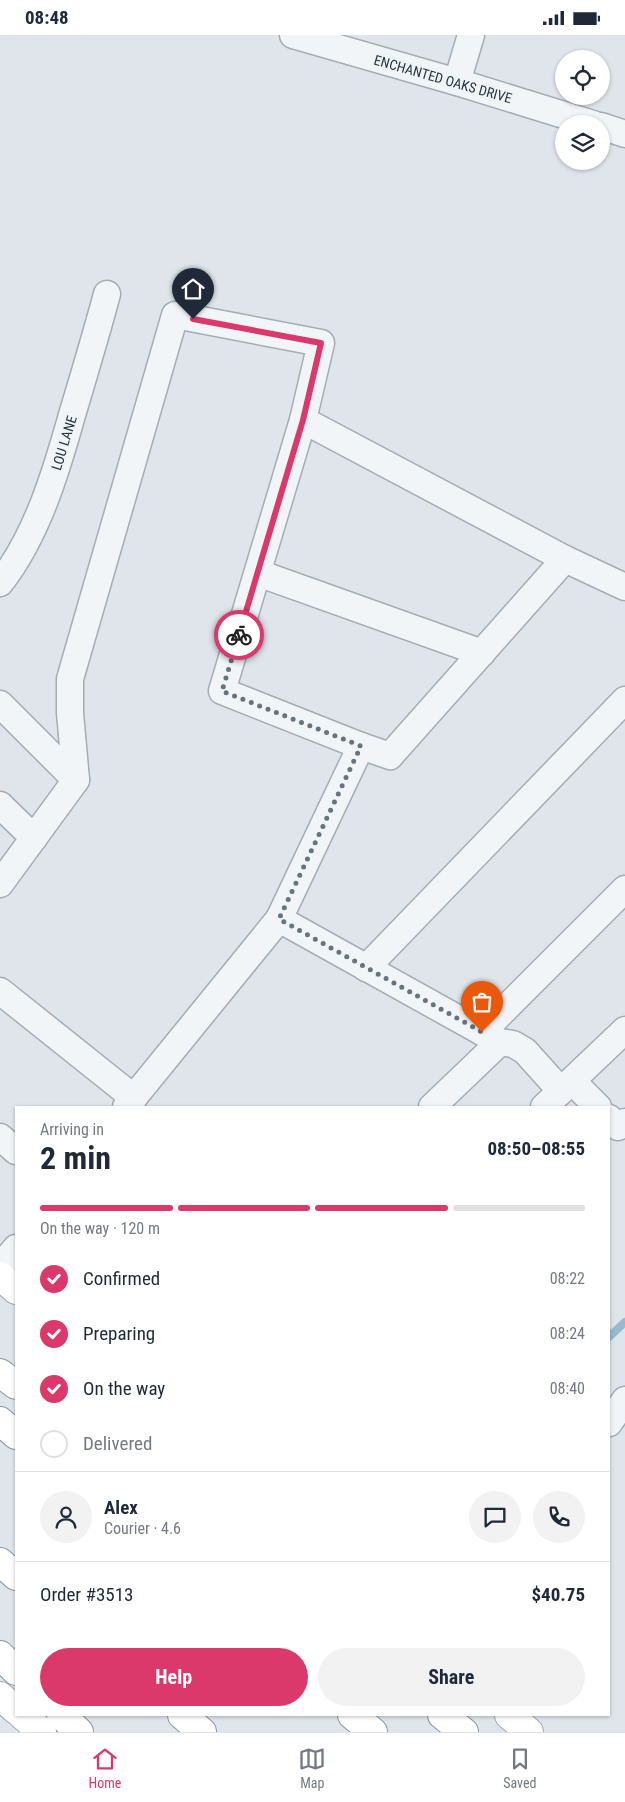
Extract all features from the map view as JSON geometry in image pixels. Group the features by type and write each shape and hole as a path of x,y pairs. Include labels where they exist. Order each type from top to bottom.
{"main road":[{"path":"0,1276 15,1289"},
{"path":"0,1373 15,1384"},
{"path":"0,1421 15,1434"},
{"path":"0,1562 15,1574"},
{"path":"0,1655 15,1670"},
{"path":"0,1696 15,1709"},
{"path":"23,1716 42,1732"},
{"path":"62,1716 79,1732"},
{"path":"183,1716 202,1732"},
{"path":"353,1716 373,1732"},
{"path":"443,1716 464,1732"},
{"path":"510,1716 529,1732"}],"street":[{"name":"ENCHANTED OAKS DRIVE","path":"293,35 564,115"},
{"path":"457,82 471,35"},
{"path":"610,129 625,134"},
{"name":"LOU LANE","path":"0,583 34,526 55,473 107,294"},
{"path":"0,884 76,780 70,713 70,679 175,315 321,343 303,420 222,691 390,757 565,559"},
{"path":"303,420 565,559 625,587"},
{"path":"258,573 482,653"},
{"path":"366,968 625,700"},
{"path":"0,704 76,780"},
{"path":"0,991 130,1103 279,919 361,746"},
{"path":"0,805 34,838"},
{"path":"433,1106 491,1037 625,889"},
{"path":"279,919 491,1037 513,1044 525,1051 559,1093 595,1106"},
{"path":"559,1093 625,1030"},
{"path":"610,1119 618,1127 625,1122"},
{"path":"0,1137 15,1150"},
{"path":"0,1267 15,1249"},
{"path":"610,1422 625,1400"}],"waterway":[{"path":"610,1336 625,1322"}],"way so far":[{"path":"239,635 222,691 361,746 279,919 482,1032"}],"route":[{"path":"193,319 321,343 303,420 239,635"}]}
